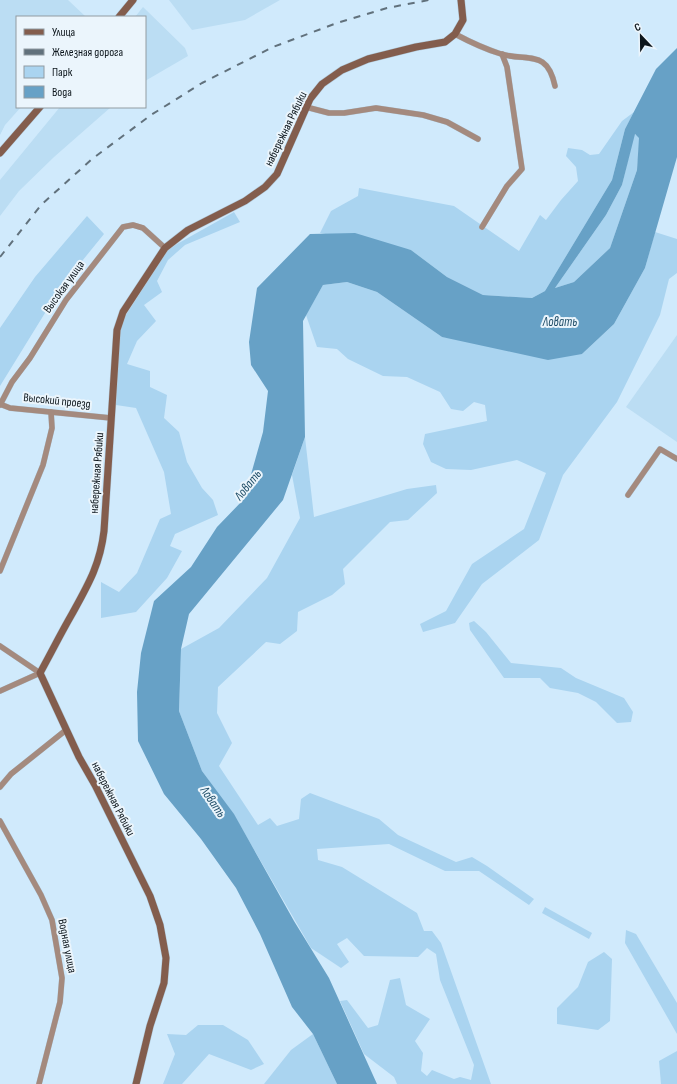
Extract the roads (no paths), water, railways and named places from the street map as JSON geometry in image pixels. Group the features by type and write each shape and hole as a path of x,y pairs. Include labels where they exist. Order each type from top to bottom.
{"street":[{"path":"119,16 133,0"},
{"path":"461,0 463,20 455,34 468,41 502,54 537,59 548,66 552,73 555,86"},
{"name":"набережная Рябики","path":"136,1084 150,1026 164,982 166,958 160,925 150,896 95,785 79,757 40,673 91,579 99,560 104,531 117,330 123,312 165,248 188,230 245,201 265,186 276,174 310,99 322,84 342,70 368,59 416,47 444,42 455,34"},
{"path":"482,227 508,186 522,169 507,66 502,54"},
{"path":"306,107 329,113 344,113 376,108 423,115 447,122 478,139"},
{"path":"0,153 39,108"},
{"name":"Высокая улица","path":"0,405 12,382 30,358 66,300 123,227 133,225 143,228 165,248"},
{"name":"Высокий проезд","path":"0,405 10,408 111,418"},
{"path":"0,571 43,465 52,428 51,412"},
{"path":"628,495 660,448 677,459"},
{"path":"0,646 40,673"},
{"path":"0,691 40,673"},
{"path":"0,787 11,774 66,730"},
{"name":"Водная улица","path":"0,821 41,895 52,920 62,978 60,1002 38,1084"}],"water":[{"name":"Ловать","path":"677,48 677,157 645,268 614,324 582,354 548,360 442,337 377,292 347,282 323,285 303,321 305,437 283,500 189,614 181,649 179,711 202,771 234,814 294,921 329,978 377,1084 337,1084 313,1034 292,1007 260,934 236,888 201,839 164,794 138,741 137,692 141,653 154,601 191,567 217,527 244,499 263,432 268,391 251,365 249,342 257,288 310,234 355,233 411,250 447,277 483,295 532,298 545,291 612,180 625,129 656,69","holes":["635,134 639,138 637,170 610,248 574,282 555,288 606,215 622,185"]}],"railway":[{"path":"0,257 41,205 92,159 151,115 202,83 273,47 337,23 387,8 429,0"}]}
